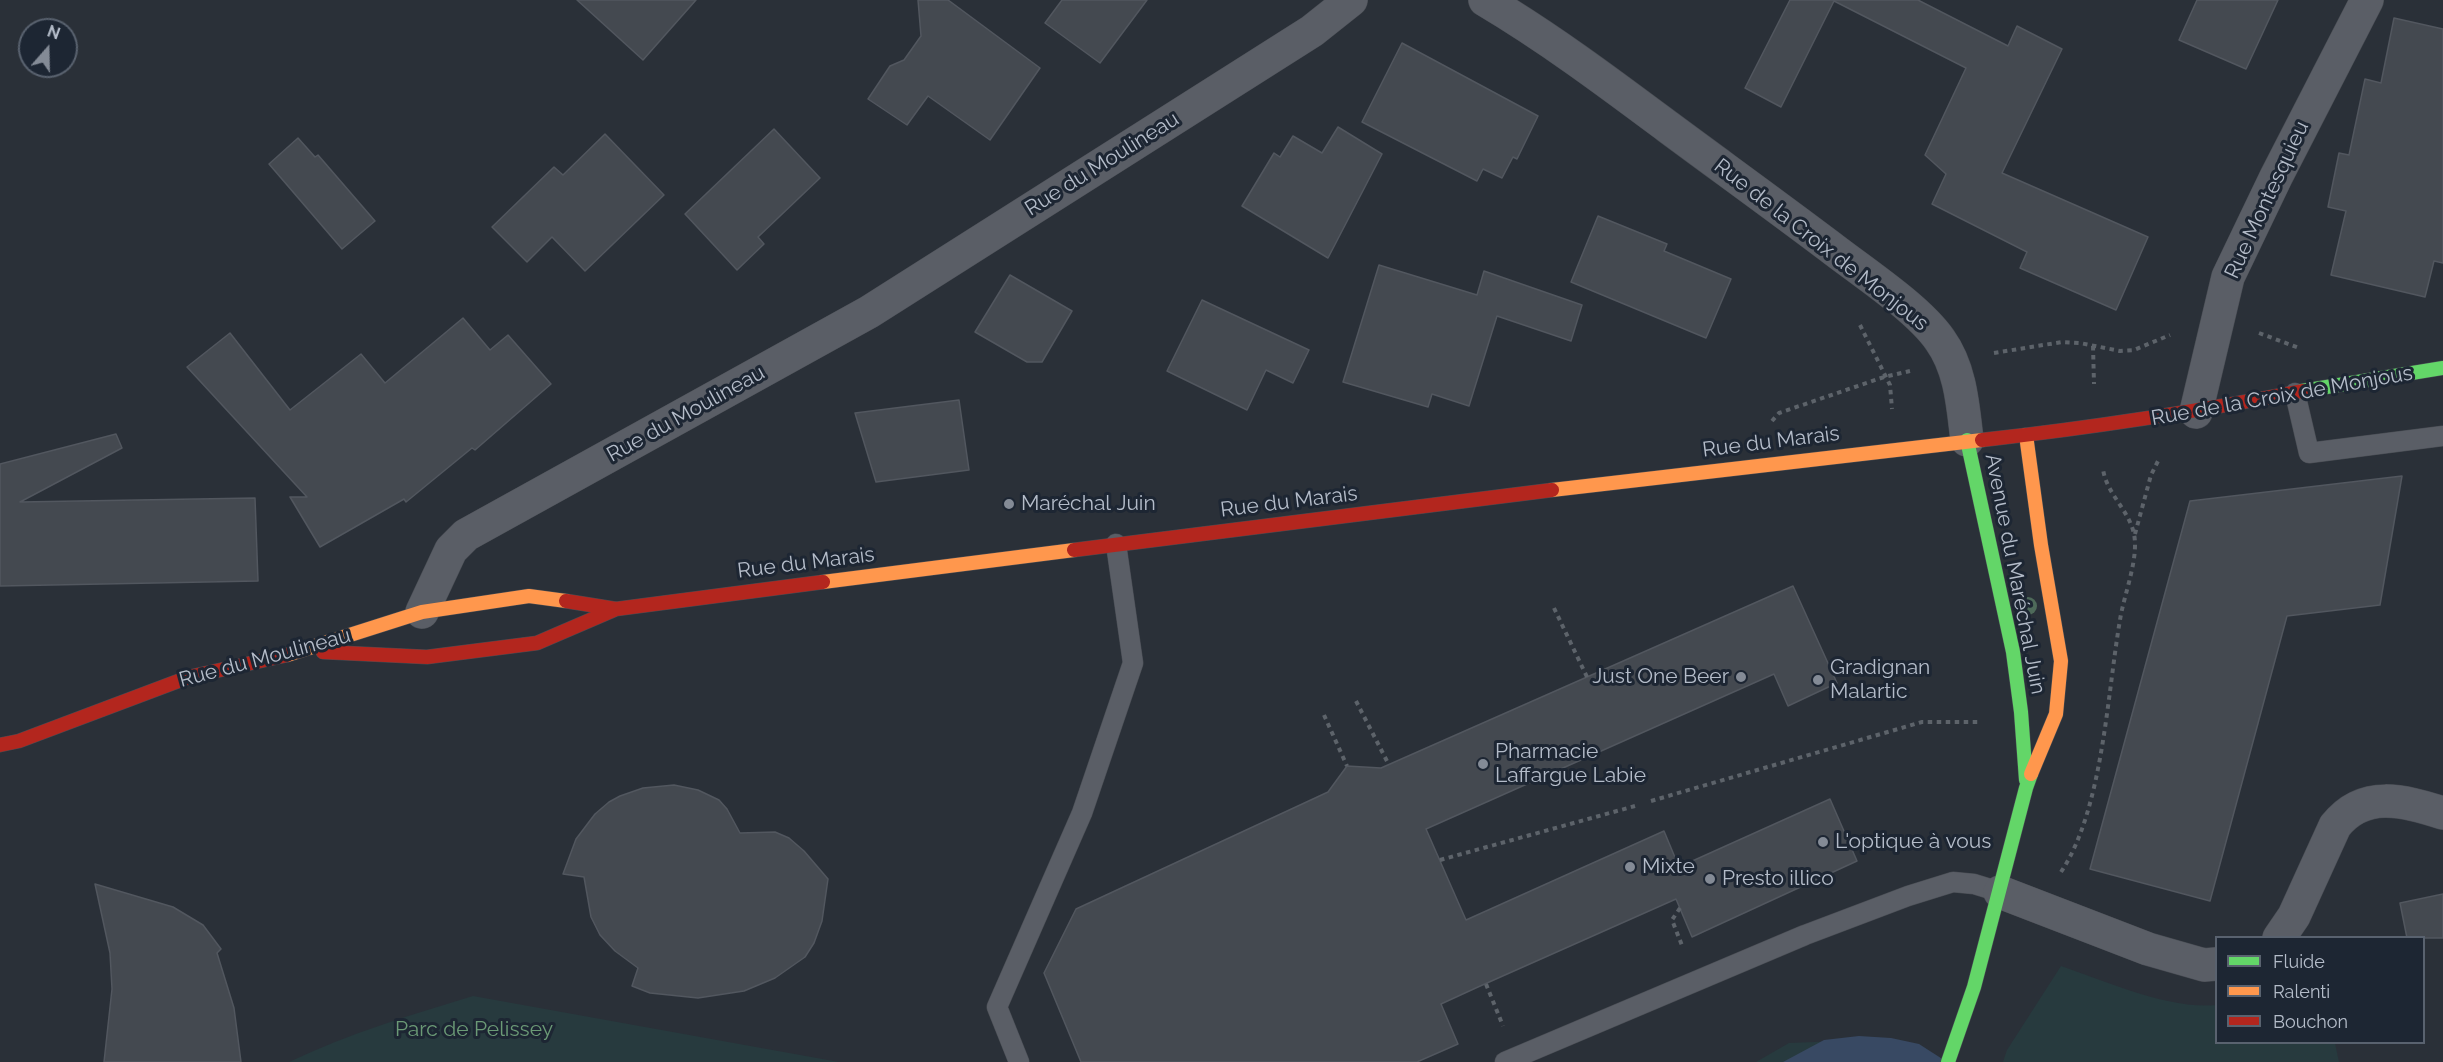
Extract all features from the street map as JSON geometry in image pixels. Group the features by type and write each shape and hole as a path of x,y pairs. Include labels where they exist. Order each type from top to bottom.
{"main road":[{"name":"Rue de la Croix de Monjous","path":"1967,440 2026,435 2196,412 2354,381 2443,368"},
{"name":"Avenue du Maréchal Juin","path":"1948,1062 1961,1026 2000,892 2026,788 2056,714 2061,661 2041,545 2026,435"},
{"name":"Rue du Marais","path":"303,651 428,657 537,643 616,609 1116,544 1967,440"},
{"name":"Avenue du Maréchal Juin","path":"1967,440 2013,652 2021,712 2026,788"},
{"name":"Rue du Marais","path":"422,612 529,596 616,609"},
{"name":"Rue du Moulineau","path":"0,745 18,741 189,677 303,651 422,612"}],"street":[{"name":"Rue du Moulineau","path":"422,612 451,550 466,535 869,312 1312,31 1350,0"},
{"name":"Rue de la Croix de Monjous","path":"1485,0 1628,97 1853,265 1918,317 1941,340 1951,361 1960,387 1967,440"},
{"name":"Rue Montesquieu","path":"2196,412 2228,277 2276,177 2367,0"},
{"path":"2280,936 2294,916 2335,826 2343,816 2355,807 2380,801 2407,803 2443,813"},
{"path":"2000,892 2148,949 2204,964 2215,964"}],"lane":[{"path":"2295,393 2309,453 2443,436"},
{"path":"1019,1062 997,1007 1082,813 1133,663 1116,544"},
{"path":"1511,1060 1805,935 1908,896 1953,882 1974,884 2000,892"}],"path":[{"path":"1857,318 1890,386 1896,449"},
{"path":"1732,468 1779,413 1884,377 1951,361 2062,342 2134,351 2190,326 2217,324 2244,328 2294,345 2354,381"},
{"path":"2043,910 2053,884 2073,853 2093,791 2120,617 2133,563 2135,535 2151,475 2160,456 2196,412"},
{"path":"2118,501 2135,535"},
{"path":"1554,608 1587,677"},
{"path":"1356,701 1389,765"},
{"path":"1324,715 1347,766"},
{"path":"1651,801 1922,722 1981,722"},
{"path":"1440,860 1635,806"},
{"path":"1680,908 1672,920 1697,981"},
{"path":"1486,984 1511,1060"}],"green space":[{"path":"2061,966 2158,999 2215,1005 2215,1044 2335,1044 2339,1062 2003,1062 2007,1050"},
{"name":"Parc de Pelissey","path":"473,996 839,1062 289,1062 357,1034"},
{"path":"1840,1041 1925,1062 1756,1062 1789,1043"}],"water":[{"path":"1859,1036 1891,1038 1919,1044 1947,1062 1783,1062 1824,1040"}],"building":[{"path":"577,0 696,0 643,60"},
{"path":"918,0 948,0 1040,68 990,140 928,96 907,125 868,99 890,66 904,60 921,36"},
{"path":"1062,0 1147,0 1100,63 1045,23"},
{"path":"1790,0 1918,0 2008,46 2017,26 2062,49 2002,173 2148,237 2116,310 2020,268 2027,252 1932,204 1946,174 1925,155 1966,68 1834,1 1781,107 1745,88"},
{"path":"2197,0 2278,0 2246,69 2179,40"},
{"path":"2394,18 2443,29 2443,263 2434,261 2425,297 2331,275 2346,211 2328,207 2339,153 2349,155 2365,79 2381,83"},
{"path":"1402,43 1538,116 1517,159 1513,157 1502,178 1483,169 1477,181 1362,122"},
{"path":"1338,127 1382,154 1328,258 1242,206 1274,153 1280,157 1293,136 1322,153"},
{"path":"774,129 820,178 758,237 764,244 737,270 685,214"},
{"path":"605,134 664,195 585,271 552,237 527,262 492,227 554,167 563,175"},
{"path":"298,138 315,157 318,155 375,221 342,249 269,164"},
{"path":"1598,216 1667,244 1664,251 1731,279 1706,338 1571,282"},
{"path":"1379,265 1477,295 1484,271 1582,305 1571,341 1497,316 1469,406 1432,394 1428,407 1343,382"},
{"path":"1010,275 1072,311 1042,362 1027,362 975,332"},
{"path":"1202,300 1309,350 1293,383 1266,370 1247,410 1167,371"},
{"path":"463,318 490,350 508,335 551,384 475,450 472,448 406,502 404,499 320,547 290,497 307,497 187,367 230,333 290,410 361,354 385,383"},
{"path":"959,400 969,470 876,482 855,413"},
{"path":"116,434 122,448 20,502 255,498 258,581 0,586 0,464"},
{"path":"2402,476 2380,605 2287,616 2210,901 2090,869 2190,501"},
{"path":"1793,586 1837,683 1788,706 1774,674 1426,829 1466,920 1664,831 1679,867 1830,799 1857,861 1692,937 1676,899 1478,987 1441,1004 1458,1044 1417,1062 1081,1062 1044,973 1076,909 1328,792 1347,766 1381,768"},
{"path":"674,785 698,790 719,800 727,809 740,833 775,832 789,838 804,851 828,879 822,921 814,943 805,957 775,978 744,991 698,998 650,993 632,986 638,968 615,951 600,935 591,917 584,877 563,874 576,839 595,814 609,802 643,788"},
{"path":"95,884 173,907 203,925 221,949 217,953 234,1008 241,1062 104,1062 112,989 110,953"},
{"path":"2443,894 2443,938 2407,936 2400,903"}],"traffic: fast":[{"path":"2302,391 2443,368"},
{"path":"1967,440 2013,652 2021,712 2026,780"},
{"path":"1948,1062 1974,987 2031,774"}],"traffic: slow":[{"path":"2026,435 2041,545 2061,661 2056,714 2031,774"},
{"path":"1552,490 1982,440"},
{"path":"823,582 1074,550"},
{"path":"287,655 422,612 529,596 566,601"}],"traffic: jam":[{"path":"1982,440 2142,419 2302,391"},
{"path":"1074,550 1552,490"},
{"path":"566,601 616,609 823,582"},
{"path":"323,652 427,657 537,643 616,609"},
{"path":"0,745 19,741 189,677 287,655"}],"place":[{"name":"Maréchal Juin","path":"1009,504"},
{"name":"Just One Beer","path":"1741,677"},
{"name":"Gradignan Malartic","path":"1818,680"},
{"name":"Pharmacie Laffargue Labie","path":"1483,764"},
{"name":"L'optique à vous","path":"1823,842"},
{"name":"Mixte","path":"1630,867"},
{"name":"Presto illico","path":"1710,879"}]}
